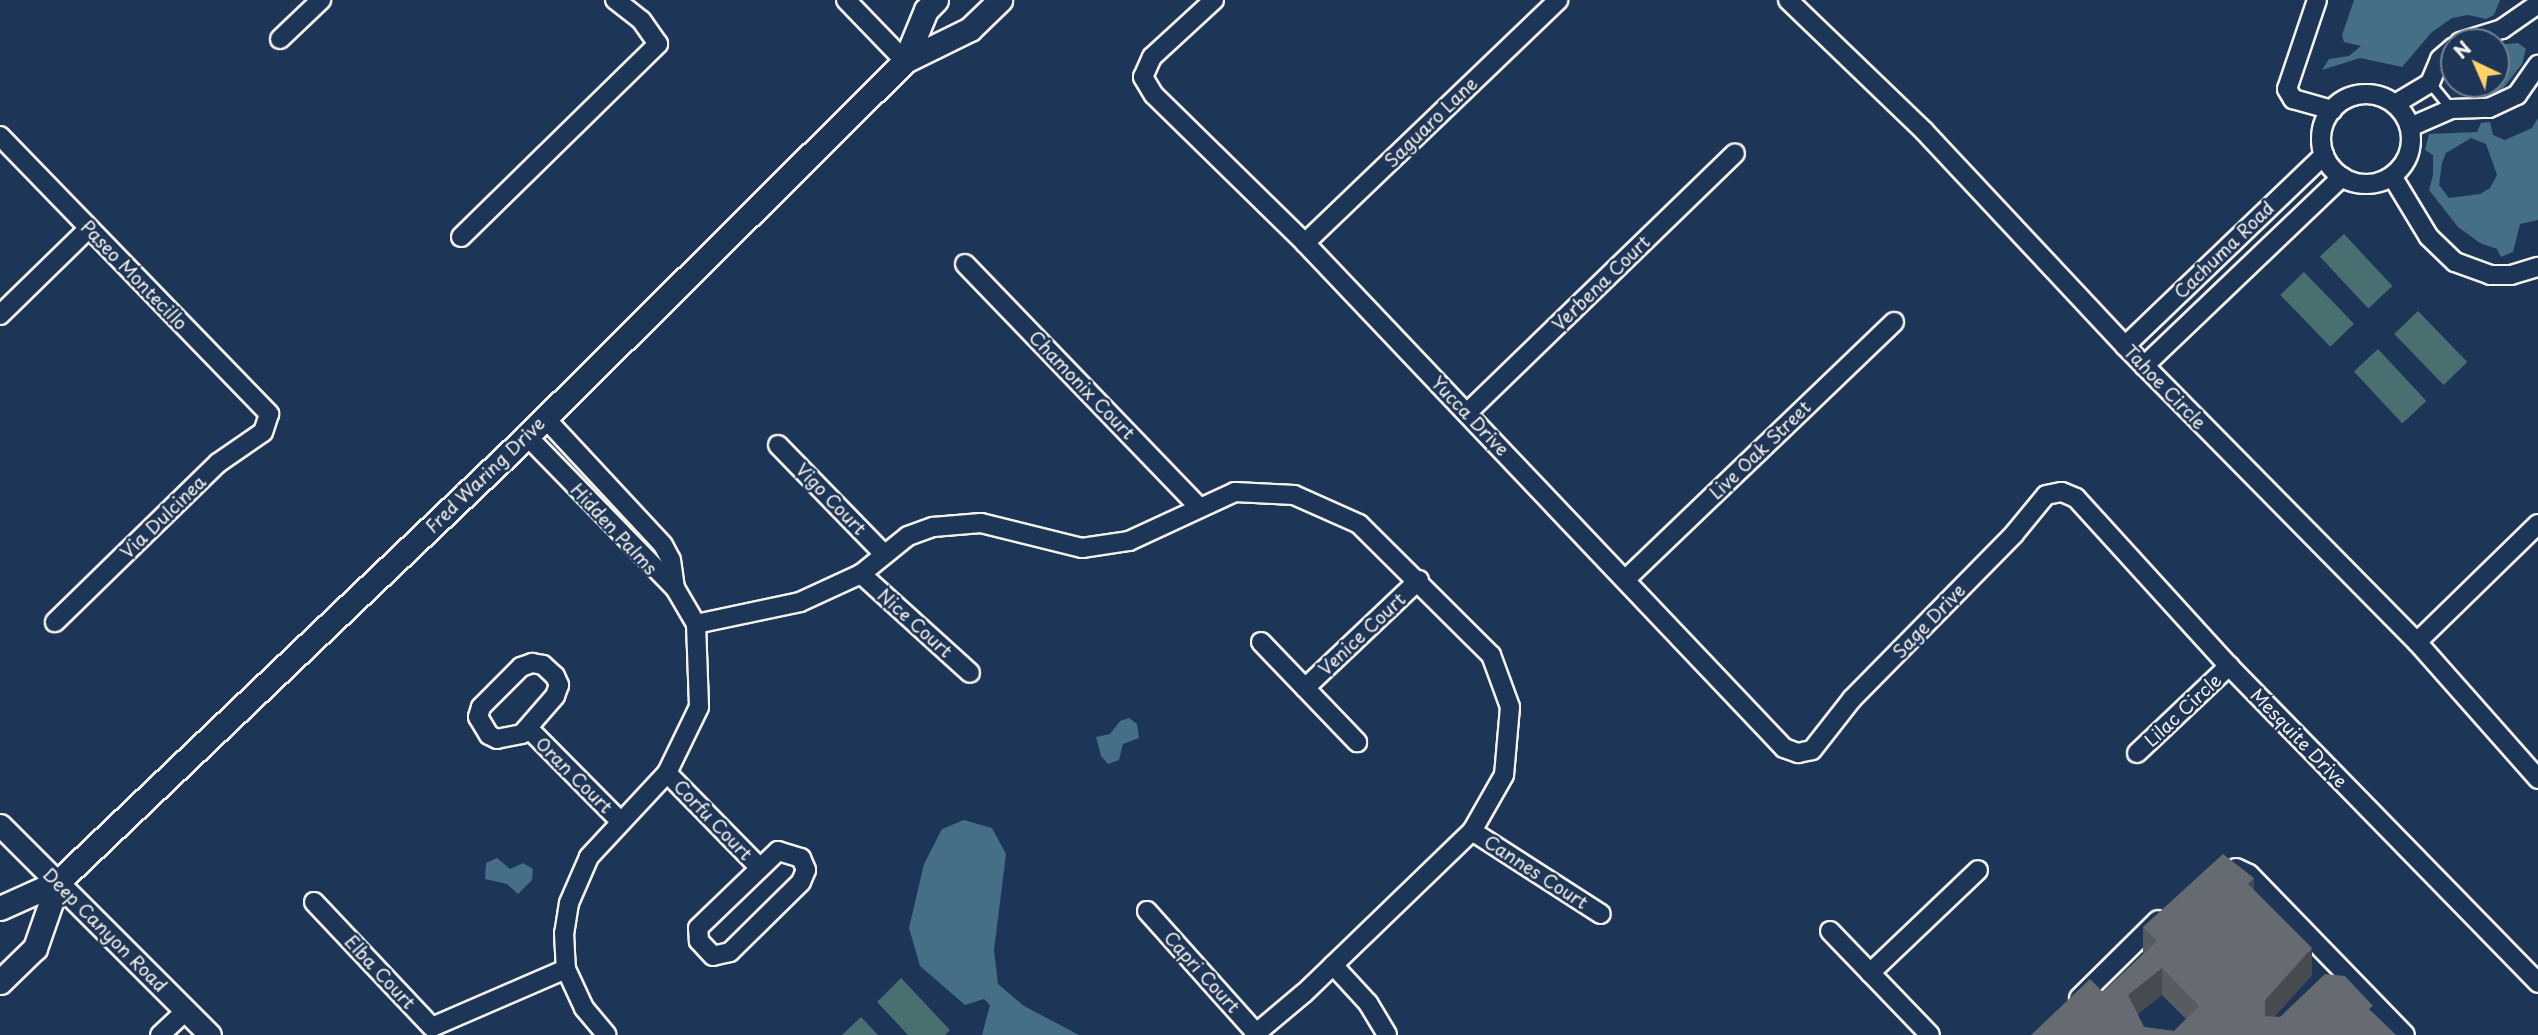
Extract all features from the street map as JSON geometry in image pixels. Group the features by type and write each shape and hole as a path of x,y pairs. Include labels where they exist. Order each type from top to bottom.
{"main road":[{"name":"Fred Waring Drive","path":"905,61 926,10 936,0"},
{"name":"Fred Waring Drive","path":"0,908 58,882 527,436 905,61 970,29 1000,0"},
{"name":"Fred Waring Drive","path":"0,982 35,947 58,882"}],"street":[{"path":"280,39 321,0"},
{"path":"461,237 658,44 641,20 615,0"},
{"path":"846,0 905,61"},
{"name":"Yucca Drive","path":"1214,0 1152,57 1143,78 1154,95 1305,243 1627,578 1784,748 1797,753"},
{"name":"Saguaro Lane","path":"1305,243 1558,0"},
{"name":"Tahoe Circle","path":"1788,0 1924,131 2144,366 2417,642 2538,779"},
{"path":"2317,0 2287,89 2293,99 2332,110"},
{"path":"2503,28 2538,4"},
{"path":"2395,104 2430,83 2440,59"},
{"path":"2410,127 2451,108 2489,108 2517,95 2538,65"},
{"path":"2362,94 2395,104 2410,127 2410,151 2392,176 2367,184 2342,177 2324,155 2322,128 2332,110 2362,94"},
{"name":"Paseo Montecillo","path":"0,136 269,414"},
{"name":"Verbena Court","path":"1467,413 1735,153"},
{"name":"Cachuma Road","path":"2125,346 2324,155"},
{"path":"2392,176 2429,237 2455,262 2490,275 2538,267"},
{"name":"Cachuma Road","path":"2144,366 2342,177"},
{"path":"0,315 89,228"},
{"name":"Chamonix Court","path":"965,264 1198,506"},
{"name":"Live Oak Street","path":"1627,578 1894,322"},
{"name":"Via Dulcinea","path":"55,622 218,463 263,432 269,414"},
{"path":"545,418 640,520 671,560 675,588"},
{"name":"Hidden Palms","path":"527,436 622,538 675,588 696,624"},
{"name":"Vigo Court","path":"778,445 883,554"},
{"path":"607,1035 584,1008 566,969 564,933 578,877 589,857 667,773 699,707 696,624 800,602 861,574 908,536 957,523 981,523 1082,548 1129,541 1198,506 1235,492 1294,495 1359,524 1419,580 1491,654 1510,707 1504,775 1472,831 1333,965 1255,1034"},
{"name":"Mesquite Drive","path":"2062,492 2076,498 2230,666 2538,984"},
{"name":"Sage Drive","path":"1797,753 1812,750 1852,699 2014,534 2046,495 2062,492"},
{"path":"622,538 640,520"},
{"path":"2417,642 2538,524"},
{"name":"Nice Court","path":"861,574 970,673"},
{"name":"Venice Court","path":"1305,688 1419,580"},
{"name":"Venice Court","path":"1261,642 1357,742"},
{"path":"543,664 559,685 528,728 510,739 497,740 482,729 478,718 481,707 521,667 543,664"},
{"name":"Lilac Circle","path":"2137,753 2230,666"},
{"name":"Oran Court","path":"528,728 620,821"},
{"name":"Corfu Court","path":"667,773 758,866"},
{"name":"Deep Canyon Road","path":"0,825 210,1035"},
{"name":"Cannes Court","path":"1472,831 1601,914"},
{"path":"778,851 789,851 801,858 806,870 801,882 730,952 713,956 699,941 698,928 758,866 778,851"},
{"path":"2219,867 2249,874 2336,974 2404,1035"},
{"path":"1870,974 1978,870"},
{"name":"Elba Court","path":"314,902 432,1027 566,969"},
{"path":"2061,1016 2169,909"},
{"name":"Capri Court","path":"1147,911 1255,1034"},
{"path":"1830,931 1930,1035"},
{"path":"1333,965 1368,1003 1387,1035"},
{"path":"160,1035 186,1011"}],"lane":[{"path":"2430,83 2451,108"}],"green space":[{"path":"2344,234 2392,286 2368,308 2320,257"},
{"path":"2304,272 2354,324 2330,347 2280,295"},
{"path":"2418,311 2467,362 2444,385 2394,334"},
{"path":"2378,349 2426,401 2402,423 2354,372"},
{"path":"901,978 950,1030 945,1035 908,1035 877,1002"},
{"path":"861,1017 878,1035 842,1035"}],"water":[{"path":"2354,0 2500,0 2494,15 2486,19 2468,15 2452,18 2432,32 2402,67 2360,58 2322,70 2329,59 2349,56 2361,46 2344,42 2342,35"},
{"path":"2518,43 2526,49 2522,64 2510,79 2510,44"},
{"path":"2538,118 2538,220 2520,224 2513,252 2501,257 2497,249 2480,243 2458,227 2429,190 2433,175 2433,155 2425,150 2429,134 2477,132 2481,123 2490,122 2493,135 2505,140 2532,128","holes":["2471,138 2486,144 2497,175 2490,188 2480,194 2449,198 2439,185 2446,153"]},
{"path":"1129,718 1137,724 1139,738 1123,744 1119,760 1108,764 1101,756 1096,737 1110,734 1120,721"},
{"path":"964,820 992,828 1006,854 994,950 998,984 1024,1006 1079,1035 982,1035 990,1005 984,999 965,1005 920,966 909,928 924,864 942,829"},
{"path":"497,858 510,869 523,863 533,869 532,880 518,894 507,884 485,879 486,863"}],"building":[{"path":"2223,854 2254,878 2248,884 2312,948 2265,1000 2265,1016 2280,1017 2325,974 2345,976 2373,1006 2369,1009 2396,1035 2031,1035 2090,979 2103,992 2157,941 2143,927","holes":["2162,968 2199,1006 2174,1031 2144,1027 2128,995"]}]}
